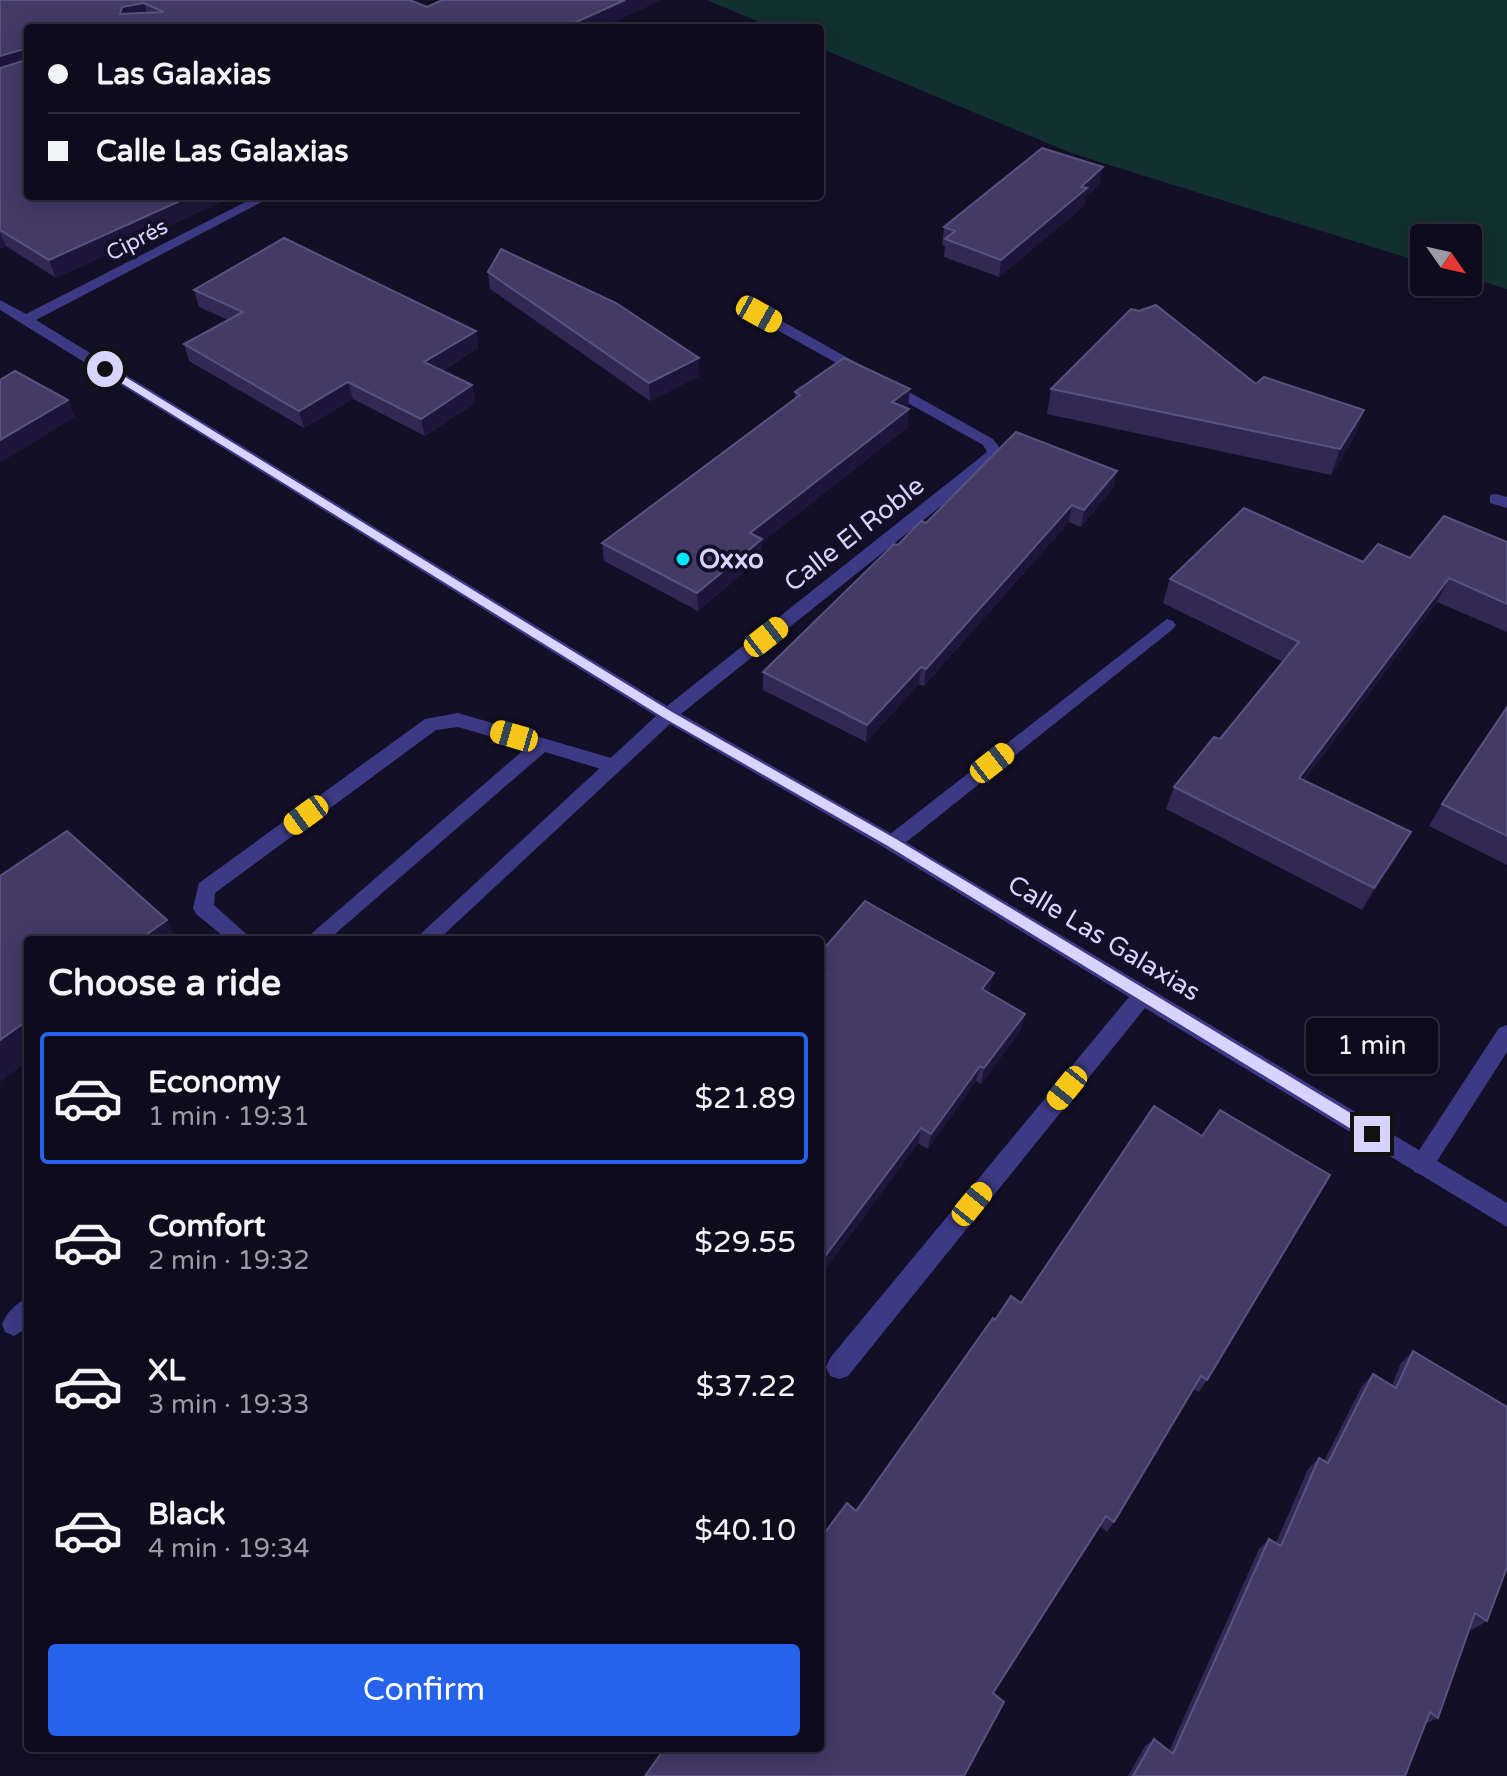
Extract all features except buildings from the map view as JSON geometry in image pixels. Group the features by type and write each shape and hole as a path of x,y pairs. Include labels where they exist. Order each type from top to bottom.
{"street":[{"name":"Ciprés","path":"25,320 259,200"},
{"name":"Calle Las Galaxias","path":"0,304 668,715 892,843 1507,1216"},
{"name":"Calle El Roble","path":"428,936 668,715 986,463 995,452 988,442 759,314"},
{"path":"892,843 1167,625"},
{"path":"238,936 203,908 206,889 431,724 458,720 611,765"},
{"path":"319,936 542,744"},
{"path":"839,1367 1143,995"},
{"path":"1422,1165 1507,1034"}],"green space":[{"path":"707,0 1507,0 1507,289 1482,281 1482,224 1410,224 1410,259 1071,153 824,50 824,24 764,24"}],"place":[{"name":"Oxxo","path":"683,559"}],"route":[{"path":"105,369 668,715 892,843 1372,1134"}]}
